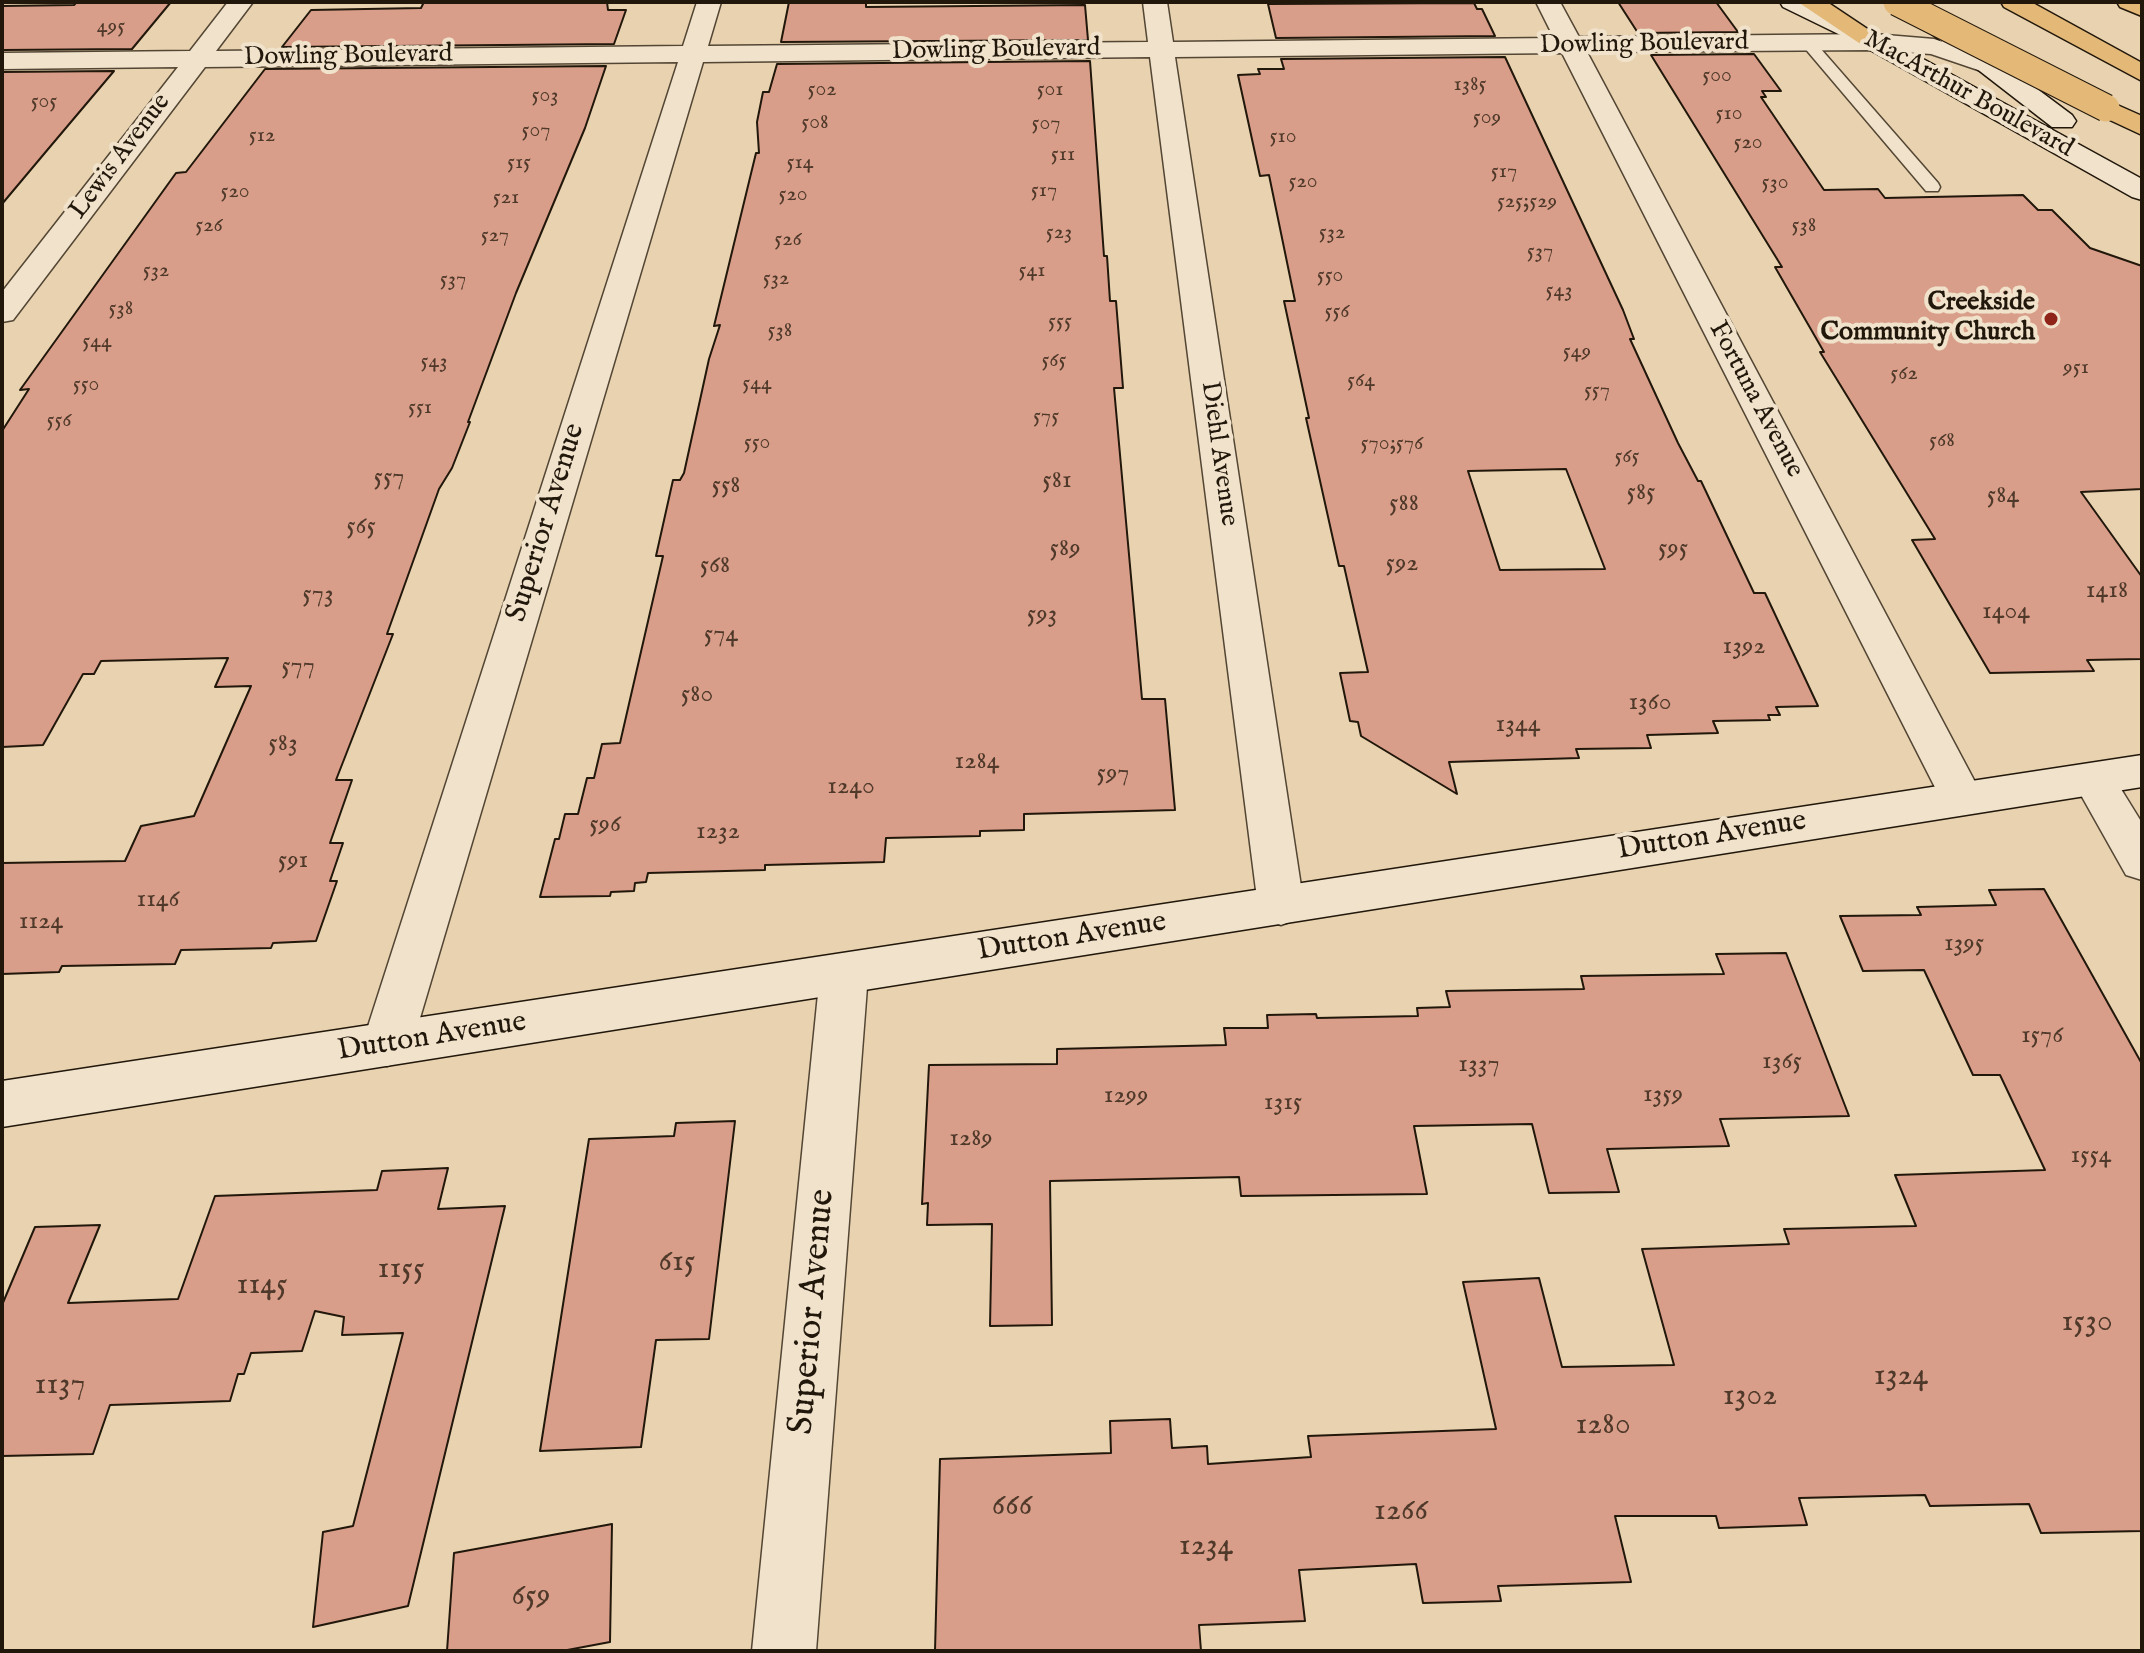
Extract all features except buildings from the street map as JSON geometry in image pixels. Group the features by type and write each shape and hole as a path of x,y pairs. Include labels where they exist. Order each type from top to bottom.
{"highway":[{"path":"1810,2 1874,42"},
{"path":"1897,2 2142,127"},
{"path":"2013,2 2142,73"},
{"path":"2129,2 2142,9"}],"street":[{"name":"Lewis Avenue","path":"2,313 241,2"},
{"name":"Superior Avenue","path":"387,1045 709,2"},
{"name":"Diehl Avenue","path":"1155,2 1281,906"},
{"name":"Fortuna Avenue","path":"1548,2 1961,797"},
{"name":"MacArthur Boulevard","path":"1792,2 1874,42 2142,191"},
{"name":"MacArthur Boulevard","path":"1904,2 2142,181"},
{"name":"Dowling Boulevard","path":"2,61 1874,42 1934,47 1987,65"},
{"name":"Dutton Avenue","path":"2,1104 2142,771"},
{"path":"2093,779 2142,862"},
{"name":"Superior Avenue","path":"784,1651 844,974"}],"lane":[{"path":"1808,43 1932,187"}],"place":[{"name":"Creekside Community Church","path":"2051,319"}]}
